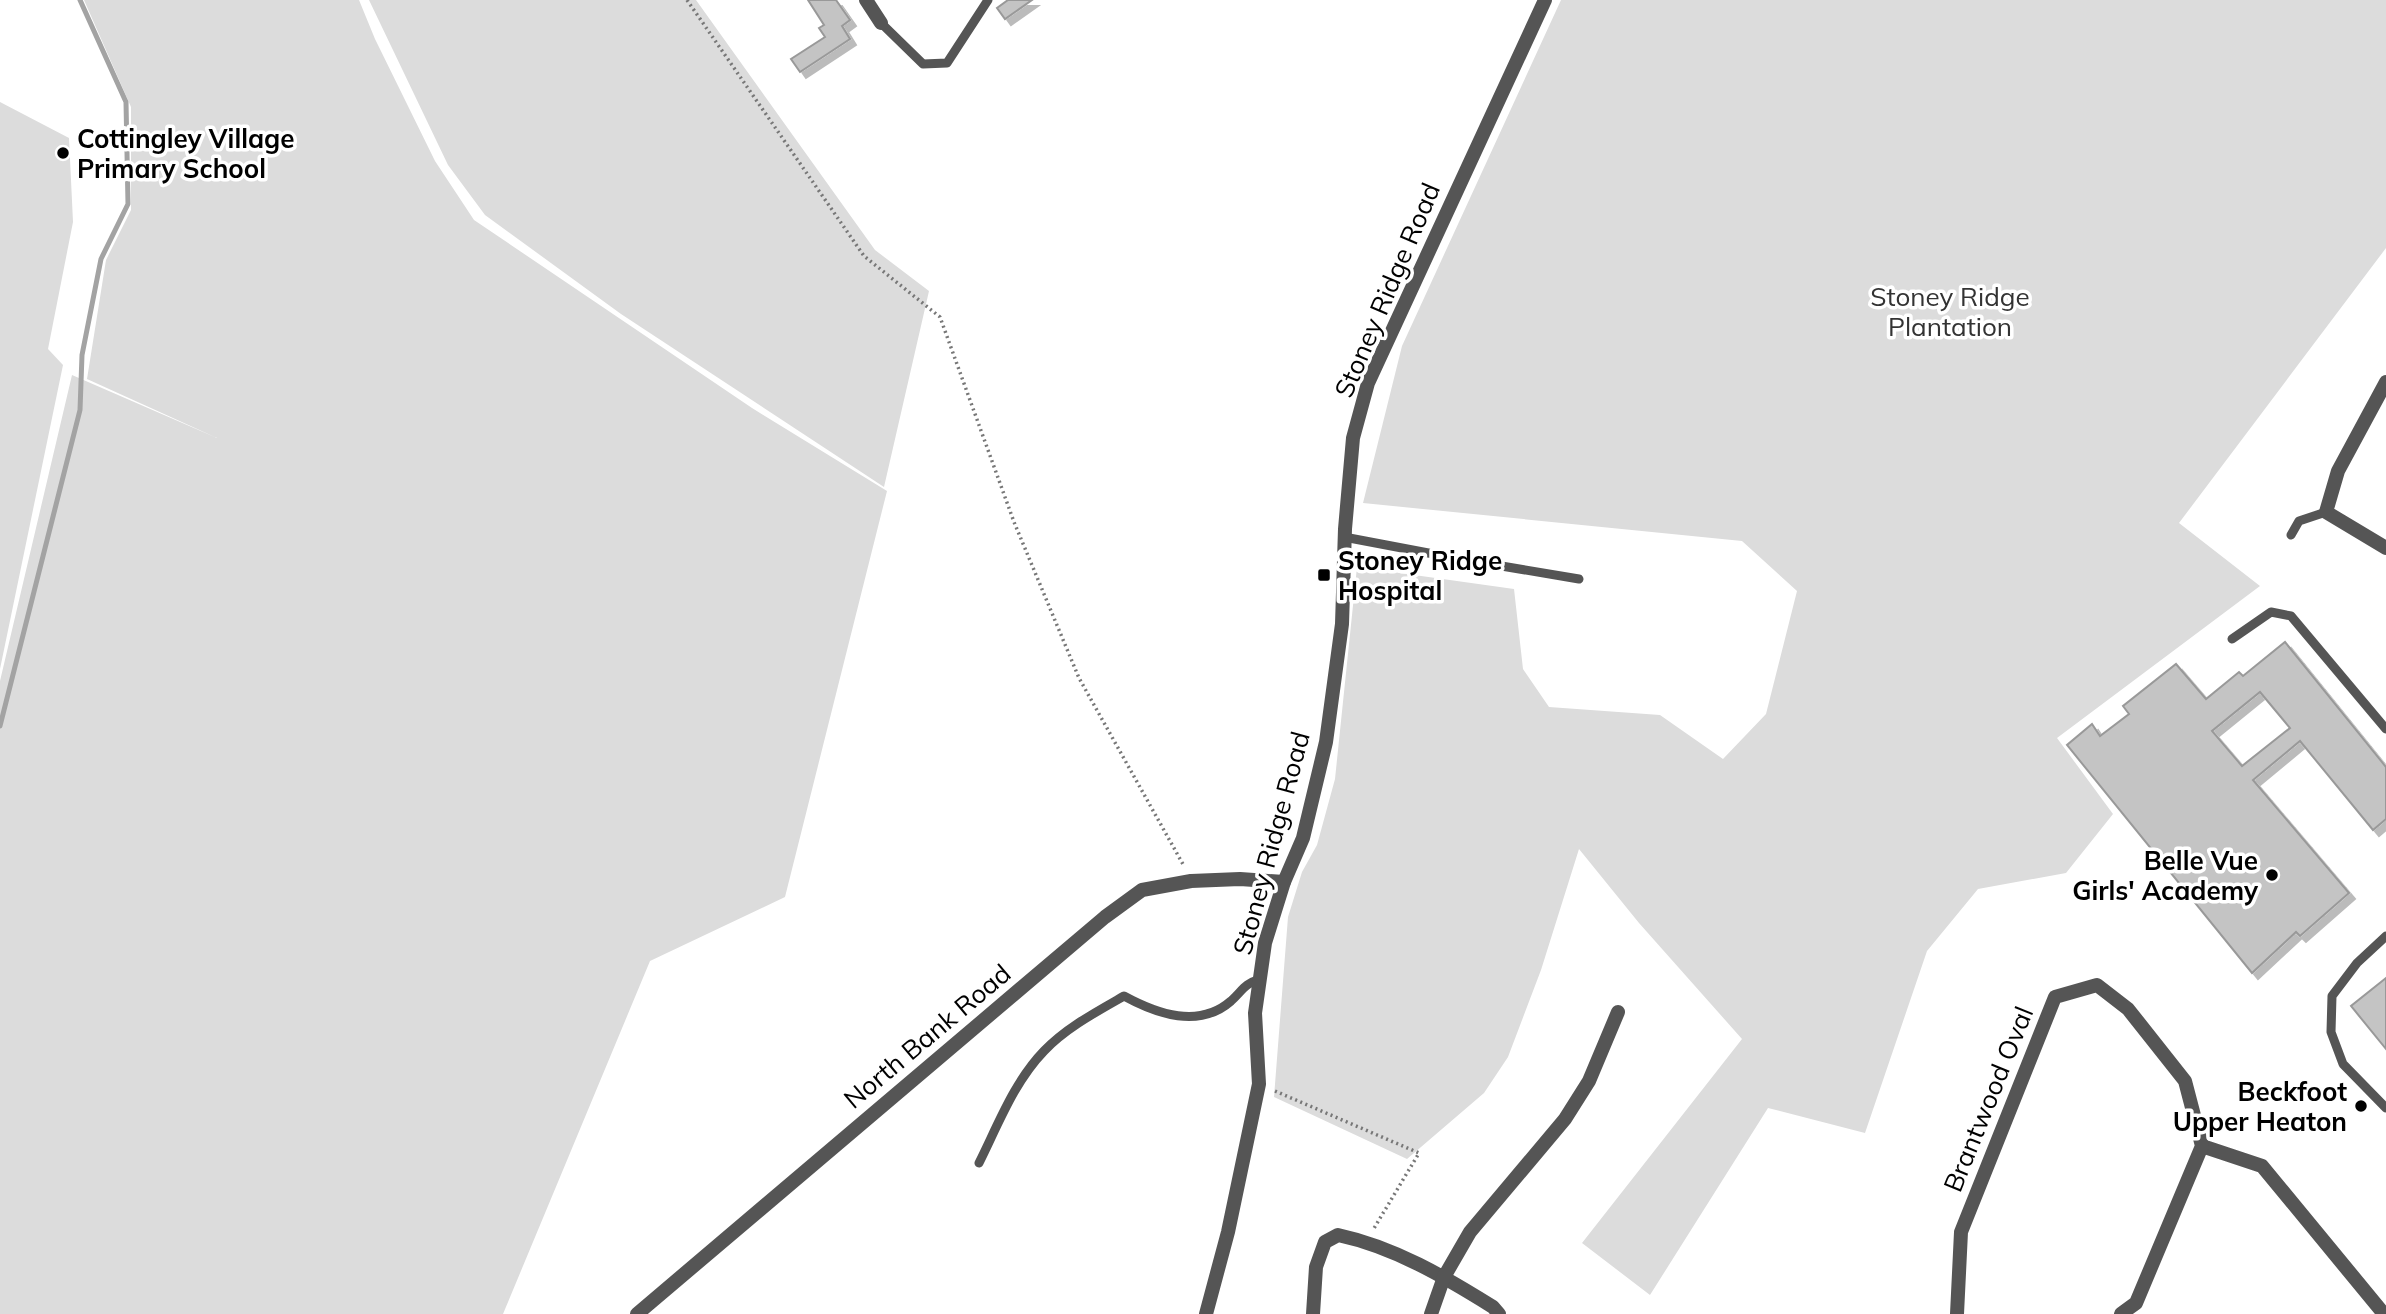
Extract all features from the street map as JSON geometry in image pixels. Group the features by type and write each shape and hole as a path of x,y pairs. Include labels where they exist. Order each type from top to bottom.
{"street":[{"path":"866,0 881,23"},
{"name":"Stoney Ridge Road","path":"1206,1314 1228,1232 1259,1084 1255,1013 1265,943 1284,882 1303,838 1326,742 1342,624 1344,537 1353,438 1368,383 1545,0"},
{"path":"2386,383 2380,407 2337,471 2326,512 2386,548"},
{"name":"North Bank Road","path":"637,1314 1105,917 1142,890 1191,881 1240,879 1284,882"},
{"name":"Brantwood Oval","path":"1957,1314 1961,1232 2054,997 2097,985 2128,1009 2185,1081 2202,1146"},
{"path":"1431,1314 1444,1277 1470,1231 1565,1119 1589,1081 1618,1012"},
{"path":"2122,1314 2141,1309 2202,1146 2262,1166 2384,1314"},
{"path":"1313,1314 1316,1267 1325,1242 1338,1235 1366,1241 1444,1277 1493,1307 1499,1314"}],"lane":[{"path":"881,23 923,64 947,63 988,0"},
{"path":"2291,535 2299,522 2326,512"},
{"path":"1344,537 1579,579"},
{"path":"2232,639 2271,612 2291,616 2386,729"},
{"path":"2386,936 2357,963 2332,996 2332,1032 2343,1064 2386,1108"},
{"path":"979,1164 1021,1079 1044,1051 1065,1032 1124,996 1146,1009 1171,1016 1191,1017 1216,1011 1231,1001 1246,984 1260,979"}],"path":[{"path":"687,0 864,256 940,317 1014,522 1079,678 1191,881"},
{"path":"1259,1084 1419,1153 1366,1241"}],"green space":[{"path":"84,0 359,0 375,39 435,161 474,220 752,408 887,491 785,897 650,961 503,1314 0,1314 0,681 72,375 217,438 87,379 106,260 131,210 131,107"},
{"path":"369,0 696,0 875,250 929,291 884,487 621,314 485,215 448,165"},
{"name":"Stoney Ridge Plantation","path":"1561,0 2386,0 2386,248 2179,523 2260,586 2057,738 2113,814 2066,873 1978,889 1927,951 1865,1133 1768,1108 1650,1295 1582,1243 1742,1039 1639,923 1579,849 1541,970 1508,1057 1484,1093 1407,1159 1274,1097 1288,917 1302,872 1317,845 1335,779 1357,567 1514,589 1523,669 1549,707 1660,715 1723,759 1766,714 1797,591 1742,541 1363,503 1402,346"},
{"path":"0,102 69,138 73,222 48,349 63,365 0,669"}],"building":[{"path":"808,0 836,0 850,20 842,26 850,39 800,72 791,59 825,37 819,28 824,25"},
{"path":"1008,0 1032,0 1005,19 997,8"},
{"path":"2285,642 2386,767 2386,819 2373,830 2300,741 2253,780 2349,893 2300,936 2296,932 2252,973 2067,745 2092,724 2100,736 2129,714 2123,706 2176,664 2206,699 2239,672 2243,676","holes":["2260,692 2290,728 2242,766 2212,731"]},
{"path":"2386,978 2386,1049 2351,1006"}],"waterway":[{"path":"0,726 80,410 82,355 101,259 128,204 126,102 80,0"}],"place":[{"name":"Cottingley Village Primary School","path":"63,153"},
{"name":"Stoney Ridge Hospital","path":"1324,575"},
{"name":"Belle Vue Girls' Academy","path":"2272,875"},
{"name":"Beckfoot Upper Heaton","path":"2361,1106"}]}
